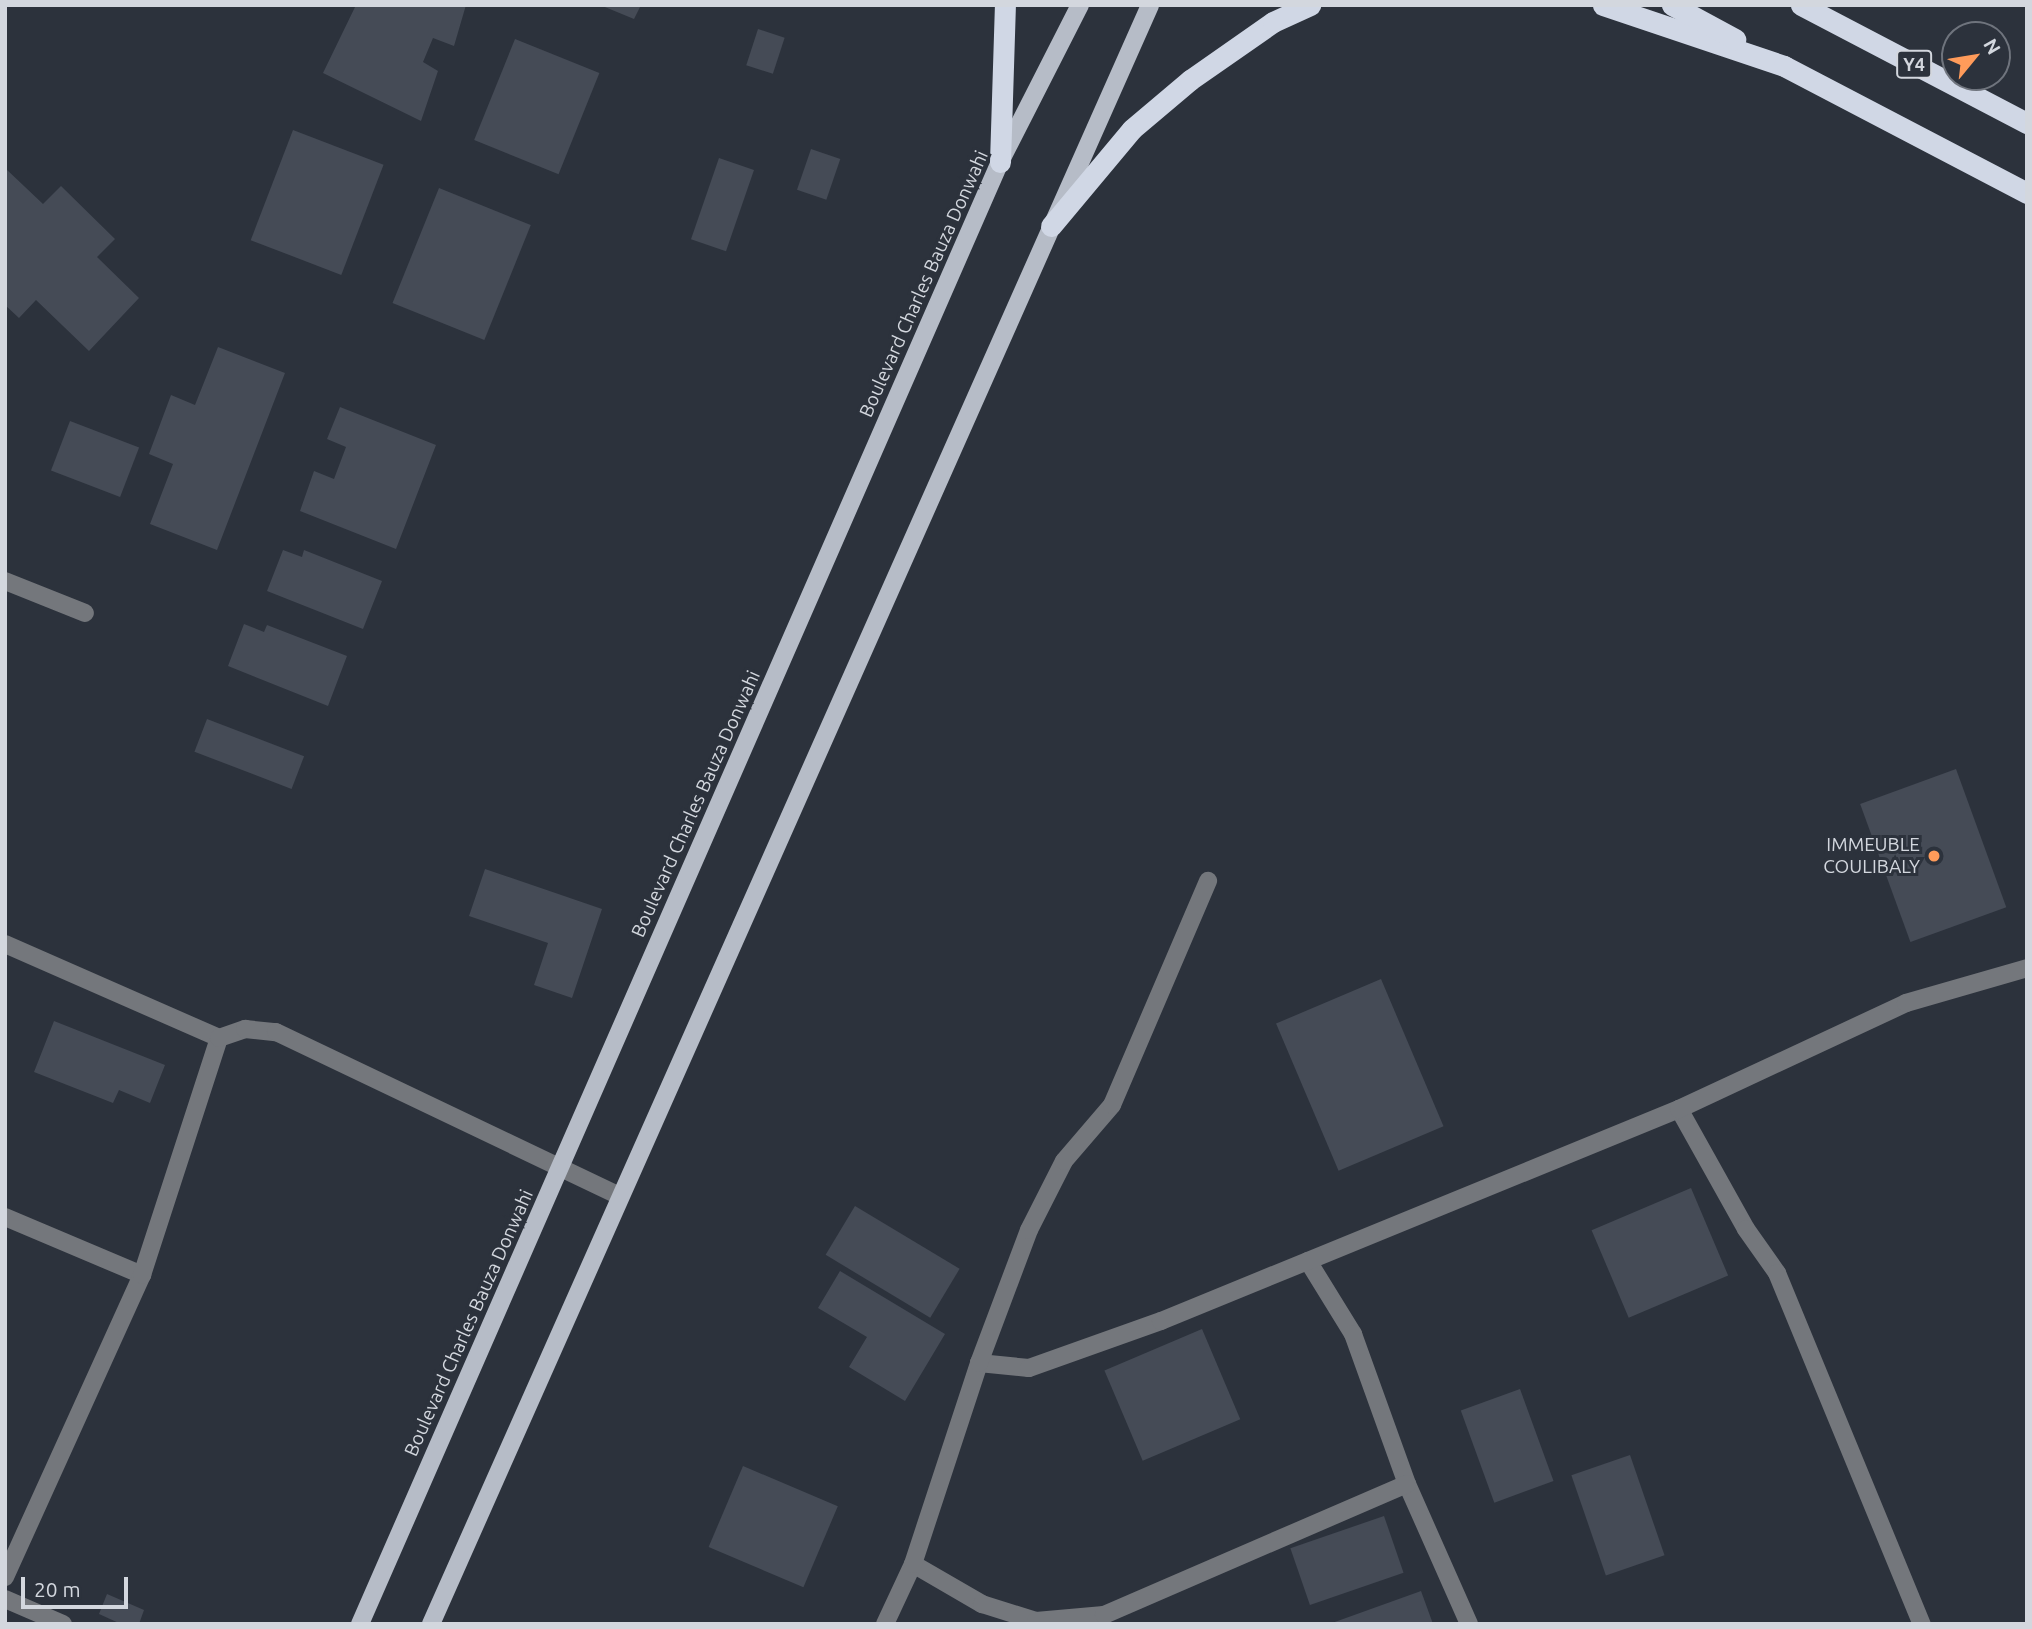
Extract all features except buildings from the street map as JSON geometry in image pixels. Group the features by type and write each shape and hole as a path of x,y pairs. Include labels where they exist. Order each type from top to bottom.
{"highway":[{"path":"1000,162 1005,5"},
{"path":"1051,226 1132,129 1190,80 1273,22 1310,5"},
{"path":"1603,5 1784,66"},
{"path":"1672,5 2027,193"},
{"name":"Y4","path":"1801,5 2027,122"}],"main road":[{"name":"Boulevard Charles Bauza Donwahi","path":"360,1624 1000,162 1080,5"},
{"path":"431,1624 1150,5"}],"street":[{"path":"5,581 85,613"},
{"path":"885,1624 913,1564 979,1363 1029,1230 1064,1161 1112,1105 1208,881"},
{"path":"5,944 219,1038 245,1029 276,1032 560,1165 620,1196"},
{"path":"979,1363 1029,1368 1308,1261 1679,1109 1906,1003 2027,968"},
{"path":"5,1577 142,1275 219,1038"},
{"path":"1679,1109 1746,1230 1777,1273 1922,1624"},
{"path":"5,1217 142,1275"},
{"path":"1308,1261 1353,1334 1407,1484 1469,1624"},
{"path":"913,1564 982,1604 1036,1621 1104,1615 1407,1484"},
{"path":"5,1599 63,1624"}],"place":[{"name":"IMMEUBLE COULIBALY","path":"1934,856"}]}
